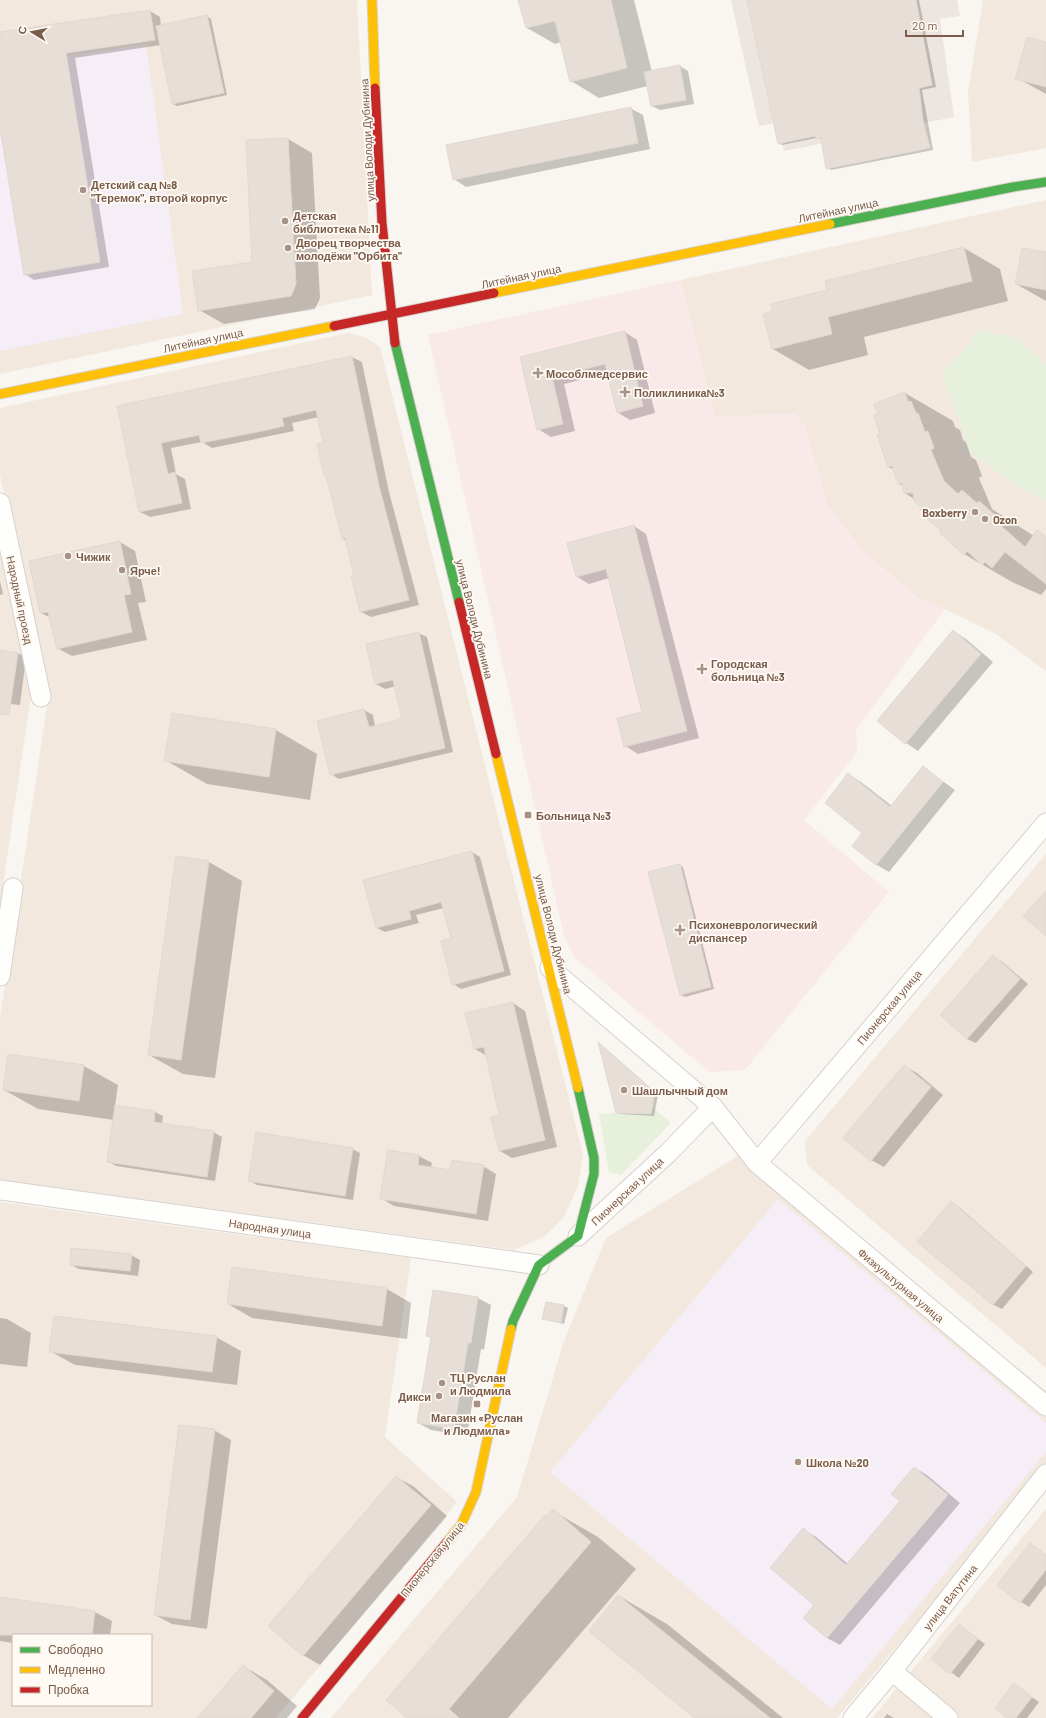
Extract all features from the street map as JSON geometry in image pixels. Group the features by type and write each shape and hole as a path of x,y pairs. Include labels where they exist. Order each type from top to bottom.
{"street":[{"name":"улица Володи Дубинина","path":"372,0 377,140 391,315 397,356 550,968 594,1158 594,1174 578,1236"},
{"name":"Литейная улица","path":"0,394 1005,188 1046,182"},
{"name":"Народный проезд","path":"0,503 40,697"},
{"name":"Пионерская улица","path":"757,1163 1046,822"},
{"path":"0,976 13,888"},
{"path":"550,968 713,1107 757,1163"},
{"name":"Пионерская улица","path":"302,1718 461,1525 469,1510 476,1492 513,1321 539,1265 578,1236 667,1154 713,1107"},
{"name":"Физкультурная улица","path":"757,1163 1046,1406"},
{"name":"Народная улица","path":"0,1190 539,1265"},
{"name":"улица Ватутина","path":"853,1718 892,1671 1046,1474"},
{"path":"892,1671 948,1718"}],"shaded area":[{"path":"0,0 357,0 372,295 0,374"},
{"path":"731,0 957,0 960,16 940,19 954,117 784,151 779,122 759,126"},
{"path":"983,0 1046,0 1046,148 972,162 968,91"},
{"name":"Детский сад №8 \"Теремок\", второй корпус","path":"146,44 183,314 0,351 0,67"},
{"path":"1046,200 1046,671 996,634 945,609 918,598 862,550 827,505 805,427 795,414 715,417 680,280"},
{"name":"Городская больница №3","path":"680,280 715,417 795,414 805,427 827,505 862,550 918,598 945,609 856,730 857,752 804,820 889,892 745,1070 709,1072 574,957 564,936 428,335"},
{"path":"348,333 365,337 380,347 583,1155 578,1186 564,1217 545,1236 514,1250 0,1180 0,1018 48,700 0,475 0,408"},
{"path":"0,532 32,687 0,906"},
{"path":"1046,854 1046,1368 807,1165 805,1141"},
{"path":"749,1149 1046,1391 1046,1468 837,1718 331,1718 517,1497 564,1341 606,1238"},
{"name":"Школа №20","path":"778,1199 1046,1423 1046,1452 832,1709 550,1472"},
{"path":"0,1202 411,1258 385,1437 457,1502 276,1718 0,1718"},
{"path":"1046,1509 1046,1718 872,1718"}],"green space":[{"path":"978,330 1016,337 1046,364 1046,500 1019,488 970,452 942,373 964,350"},
{"path":"652,1107 671,1123 621,1175 609,1172 599,1114 650,1114"}],"building":[{"path":"518,0 611,0 627,68 570,82 555,21 526,28"},
{"path":"747,0 916,0 932,85 919,88 923,120 930,148 826,169 821,138 816,139 815,136 778,144"},
{"path":"150,10 155,40 66,53 100,262 24,275 0,128 0,32"},
{"path":"207,15 224,93 172,104 156,26"},
{"path":"1027,37 1046,42 1046,87 1015,79"},
{"path":"680,65 686,100 651,106 644,72"},
{"path":"631,107 638,143 453,180 446,145"},
{"path":"288,138 296,284 291,296 198,311 192,271 252,262 246,140"},
{"path":"964,247 972,281 828,317 832,334 772,349 763,314 773,311 771,304 827,290 825,281"},
{"path":"1022,248 1046,252 1046,290 1015,284"},
{"name":"Поликлиника№3","path":"625,331 643,406 617,413 605,364 552,377 563,424 537,430 520,357"},
{"path":"352,356 379,486 409,600 360,612 351,576 354,575 345,538 342,539 326,476 324,476 317,444 323,443 316,410 282,418 284,426 267,430 201,443 199,435 161,443 168,474 175,472 182,503 139,512 117,406"},
{"path":"905,392 908,402 911,401 916,413 918,413 925,432 928,431 934,448 931,450 944,481 958,494 962,490 977,503 979,501 995,515 992,518 1025,547 1037,530 1046,537 1046,584 1005,552 992,568 985,562 982,565 967,551 964,555 940,533 941,530 925,517 926,515 920,510 922,507 914,501 913,493 904,493 902,483 898,484 892,466 888,467 877,435 880,434 874,415 878,414 874,404"},
{"path":"634,525 687,731 624,747 617,718 642,712 606,569 576,577 567,543"},
{"path":"120,541 131,594 124,595 132,632 57,649 48,612 40,613 29,561"},
{"path":"953,630 981,654 905,744 877,721"},
{"path":"419,632 445,748 330,775 317,721 364,709 369,727 402,719 393,680 375,684 366,644"},
{"path":"0,650 18,653 9,715 0,714"},
{"path":"172,713 276,729 269,777 164,761"},
{"path":"923,766 943,782 876,865 852,846 862,833 825,803 848,773 890,807"},
{"path":"472,851 504,971 452,985 441,941 451,938 441,902 409,911 411,919 376,928 363,880"},
{"path":"176,856 209,861 181,1060 148,1055"},
{"name":"Психоневрологический диспансер","path":"680,864 711,987 680,995 648,872"},
{"path":"1046,891 1046,936 1023,916"},
{"path":"993,955 1020,979 967,1039 940,1015"},
{"path":"513,1002 545,1140 499,1151 491,1117 499,1115 484,1047 474,1049 465,1013"},
{"path":"598,1042 655,1092 651,1114 616,1113"},
{"path":"8,1054 84,1065 79,1101 3,1090"},
{"path":"904,1065 931,1087 871,1161 843,1138"},
{"path":"115,1105 155,1111 154,1122 214,1131 207,1177 107,1162"},
{"path":"256,1132 353,1148 345,1196 248,1181"},
{"path":"388,1150 419,1155 418,1165 450,1170 452,1160 484,1165 476,1214 380,1199"},
{"path":"951,1201 1026,1266 993,1305 917,1242"},
{"path":"71,1248 132,1254 130,1271 70,1265"},
{"path":"232,1267 387,1288 382,1326 227,1304"},
{"path":"433,1290 478,1297 471,1343 468,1343 454,1429 417,1423 431,1337 426,1336"},
{"path":"546,1302 564,1305 561,1323 542,1319"},
{"path":"54,1316 217,1336 212,1372 49,1352"},
{"path":"179,1425 215,1429 190,1620 154,1615"},
{"path":"914,1467 948,1495 827,1638 803,1618 814,1605 770,1568 803,1528 846,1565 900,1501 891,1494"},
{"path":"396,1476 431,1505 303,1656 268,1626"},
{"path":"553,1509 591,1542 449,1709 459,1718 407,1718 386,1700 545,1515 547,1517"},
{"path":"1030,1543 1046,1555 1046,1570 1020,1603 997,1585"},
{"path":"618,1595 770,1718 695,1718 664,1693 589,1631"},
{"path":"0,1597 95,1611 92,1634 0,1635"},
{"path":"959,1624 978,1639 950,1674 931,1659"},
{"path":"243,1665 274,1691 251,1718 197,1718"},
{"path":"1014,1683 1032,1697 1016,1718 1007,1718 995,1708"}],"traffic: fast":[{"path":"830,224 1013,187 1046,182"},
{"path":"395,343 459,602"},
{"path":"511,1329 513,1321 539,1265 578,1236 594,1174 594,1158 578,1088"}],"traffic: slow":[{"path":"372,0 375,88"},
{"path":"494,293 830,224"},
{"path":"0,394 334,326"},
{"path":"496,754 578,1088"},
{"path":"447,1542 461,1525 476,1492 511,1329"}],"traffic: jam":[{"path":"375,88 382,223 395,343"},
{"path":"334,326 494,293"},
{"path":"459,602 496,754"},
{"path":"302,1718 447,1542"}],"place":[{"name":"Детский сад №8 \"Теремок\", второй корпус","path":"83,190"},
{"name":"Детская библиотека №11","path":"285,221"},
{"name":"Дворец творчества молодёжи \"Орбита\"","path":"288,248"},
{"name":"Мособлмедсервис","path":"538,373"},
{"name":"Поликлиника№3","path":"625,392"},
{"name":"Boxberry","path":"975,512"},
{"name":"Ozon","path":"985,519"},
{"name":"Чижик","path":"68,556"},
{"name":"Ярче!","path":"122,570"},
{"name":"Городская больница №3","path":"702,669"},
{"name":"Больница №3","path":"528,815"},
{"name":"Психоневрологический диспансер","path":"680,930"},
{"name":"Шашлычный дом","path":"624,1090"},
{"name":"ТЦ Руслан и Людмила","path":"442,1383"},
{"name":"Дикси","path":"439,1396"},
{"name":"Магазин «Руслан и Людмила»","path":"477,1404"},
{"name":"Школа №20","path":"798,1462"}]}
